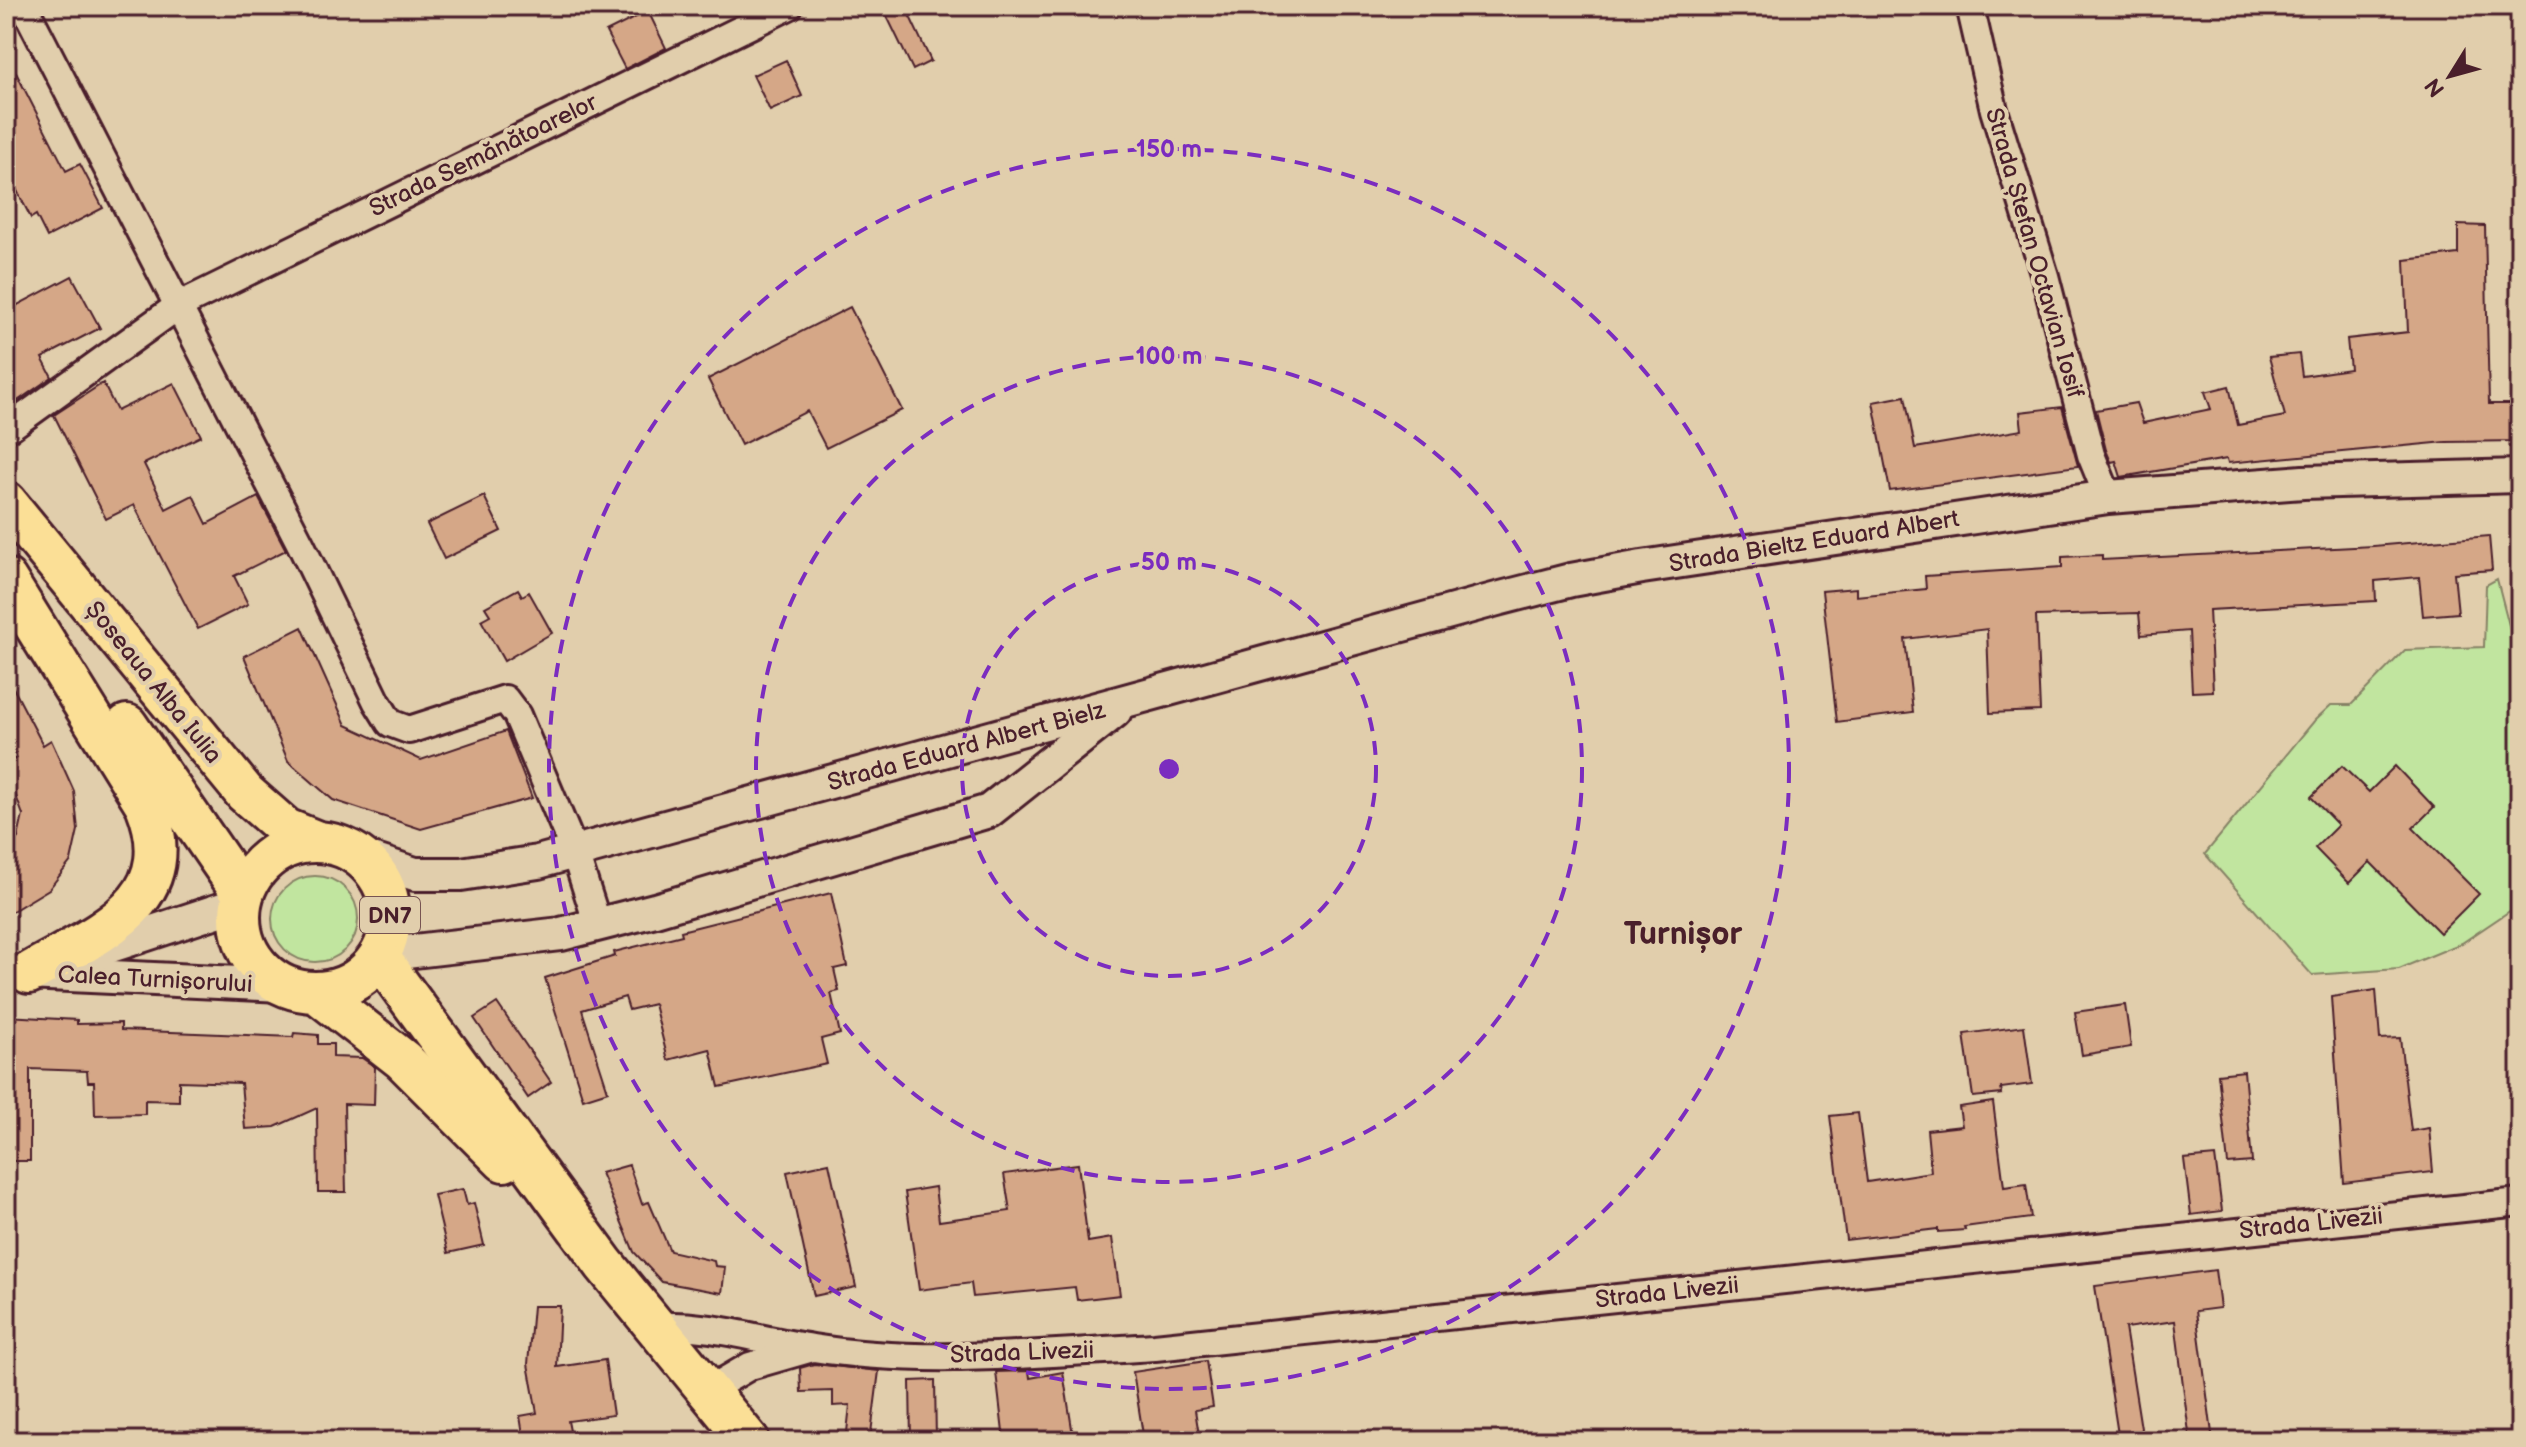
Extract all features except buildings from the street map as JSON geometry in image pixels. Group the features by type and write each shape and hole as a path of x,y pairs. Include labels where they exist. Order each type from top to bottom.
{"main road":[{"name":"Șoseaua Alba Iulia","path":"6,502 245,793 286,829 357,855"},
{"name":"Șoseaua Alba Iulia","path":"6,546 242,898 240,919 247,951 257,965 376,1036 434,1088 604,1264"},
{"path":"6,579 146,805 157,846 147,890 129,913 17,973"},
{"path":"242,898 249,879 272,855 294,845 318,842"},
{"name":"DN7","path":"299,989 345,986 359,979 380,956 390,924 390,908 379,878 357,855"},
{"name":"Șoseaua Alba Iulia","path":"380,956 604,1264 749,1441"}],"street":[{"path":"24,6 390,723 409,730 505,699 517,715 575,853 598,925"},
{"name":"Strada Semănătoarelor","path":"6,430 178,306 738,17 789,6"},
{"name":"Strada Ștefan Octavian Iosif","path":"1970,6 1994,110 2045,276 2091,455 2108,497"},
{"name":"Strada Bieltz Eduard Albert","path":"1125,703 1571,580 1790,543 2108,497 2303,482 2520,476"},
{"name":"Strada Eduard Albert Bielz","path":"357,855 415,874 461,874 575,853 1125,703"},
{"name":"Strada Eduard Albert Bielz","path":"380,956 527,940 598,925 989,811 1125,703"},
{"name":"Calea Turnișorului","path":"17,973 242,898"},
{"name":"Calea Turnișorului","path":"17,973 299,989"},
{"name":"Strada Livezii","path":"656,1326 722,1328 812,1348 970,1356 1155,1347 2520,1202"},
{"name":"Strada Livezii","path":"709,1390 750,1366 812,1348"}],"green space":[{"path":"2497,579 2520,668 2520,904 2462,943 2399,969 2312,975 2205,854 2315,720 2331,705 2351,705 2405,650 2484,647 2486,585"},
{"path":"315,876 339,883 351,895 358,919 351,943 339,955 315,962 291,955 279,943 272,919 279,895 291,883"}],"district":[{"name":"Turnișor","path":"1683,933"}]}
